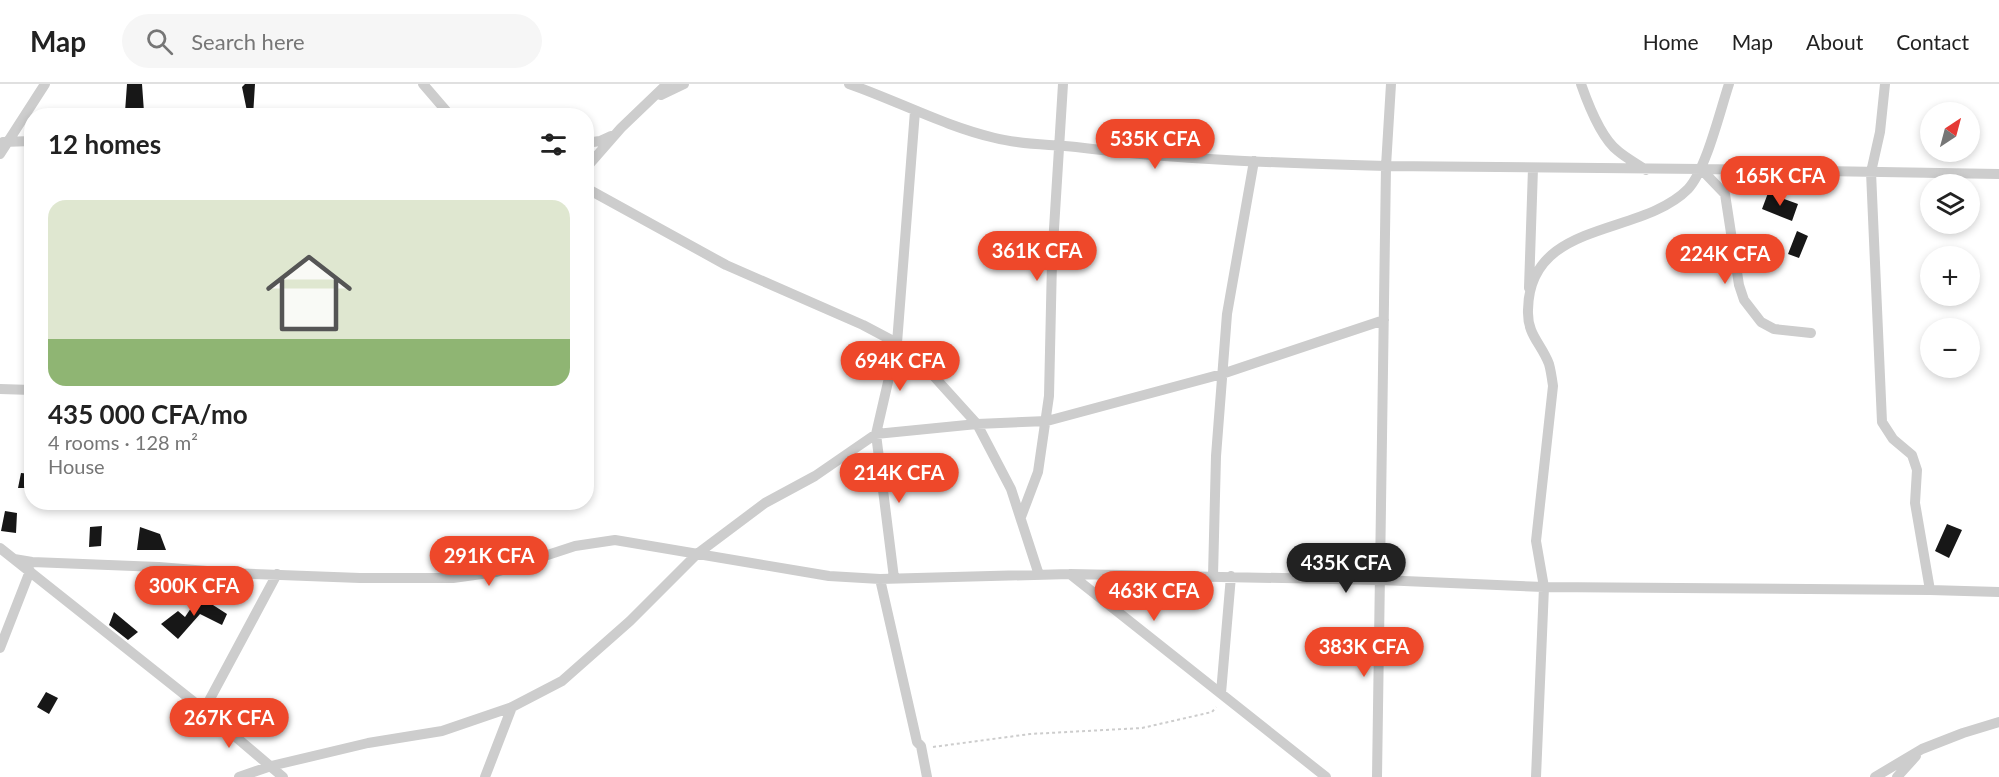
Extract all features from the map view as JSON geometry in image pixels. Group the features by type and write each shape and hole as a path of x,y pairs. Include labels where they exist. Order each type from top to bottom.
{"street":[{"path":"28,108 45,84"},
{"path":"423,84 446,108"},
{"path":"594,159 647,101 667,84"},
{"path":"647,101 684,84"},
{"path":"849,84 915,111 993,138 1024,145 1059,145 1133,154 1386,166 1999,174"},
{"path":"1021,517 1038,472 1047,421 1052,261 1063,84"},
{"path":"1377,777 1386,166 1391,84"},
{"path":"1581,84 1607,140 1616,150 1646,170"},
{"path":"1529,291 1537,273 1552,253 1587,235 1666,206 1688,189 1701,169 1729,84"},
{"path":"1885,84 1880,132 1871,172 1882,422 1893,439 1912,454 1917,470 1915,503 1930,590"},
{"path":"894,578 876,434 897,343 915,111"},
{"path":"0,154 3,142 24,113"},
{"path":"594,141 607,138 621,128"},
{"path":"3,142 24,141"},
{"path":"1213,576 1216,456 1227,314 1254,161"},
{"path":"1533,168 1528,312 1530,329 1549,364 1553,386 1536,541 1544,587 1536,777"},
{"path":"1701,169 1725,194 1739,285 1744,300 1761,322 1774,329 1811,333"},
{"path":"594,192 726,265 863,325 897,343 920,361 977,424 1011,489 1039,574"},
{"path":"238,777 271,766 368,743 442,731 512,707 562,681 630,621 697,554 765,502 815,476 876,434 977,424 1047,421 1222,374 1384,320"},
{"path":"0,389 24,390"},
{"path":"14,559 32,562 159,567 231,573 360,578 453,578 496,572 574,546 615,540 829,576 880,579 1070,574 1381,580 1544,587 1999,592"},
{"path":"0,548 204,710 283,777"},
{"path":"0,648 30,571"},
{"path":"204,710 277,574"},
{"path":"1070,574 1326,777"},
{"path":"1221,693 1231,576"},
{"path":"880,579 927,777"},
{"path":"485,777 512,707"},
{"path":"1875,777 1922,749 1999,722"},
{"path":"1898,777 1922,749"}],"path":[{"path":"921,746 926,748 1030,734 1142,729 1212,712 1221,693"}],"building":[{"path":"127,84 142,84 144,108 125,108"},
{"path":"245,84 255,84 254,108 246,108 242,87"},
{"path":"1768,193 1798,204 1792,221 1762,209"},
{"path":"1797,231 1808,236 1799,258 1788,254"},
{"path":"21,473 24,473 24,488 18,488"},
{"path":"5,511 17,513 16,533 1,531"},
{"path":"1947,524 1962,530 1949,558 1935,551"},
{"path":"102,526 101,546 89,547 90,527"},
{"path":"140,527 160,534 166,550 137,550"},
{"path":"199,596 227,614 222,625 200,614 178,639 161,624 178,611 185,617"},
{"path":"114,612 138,632 128,640 109,625"},
{"path":"46,692 58,698 49,714 37,707"}]}
